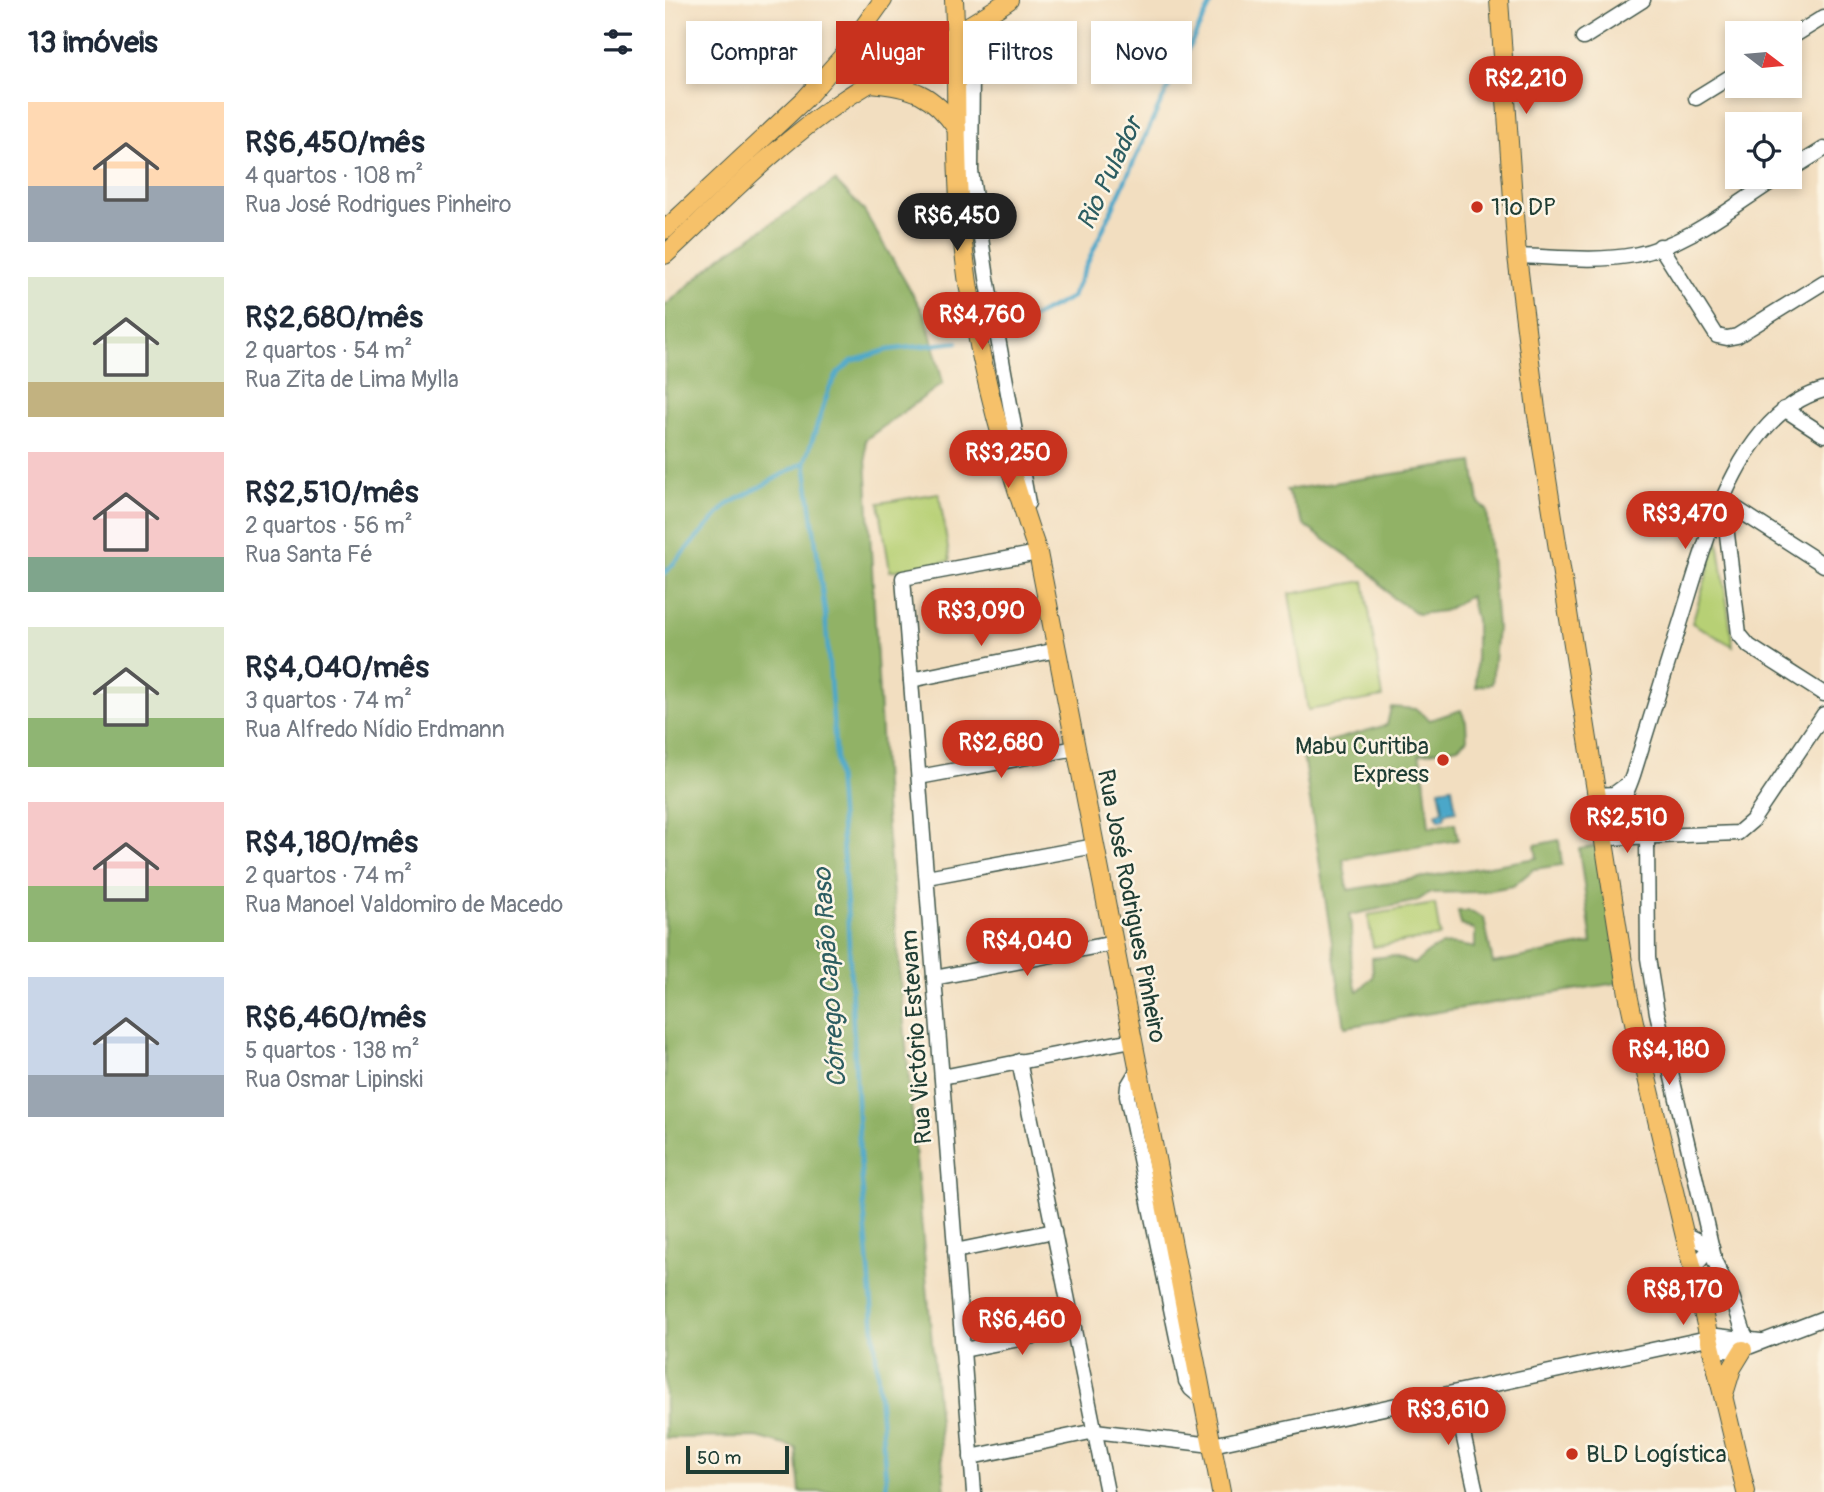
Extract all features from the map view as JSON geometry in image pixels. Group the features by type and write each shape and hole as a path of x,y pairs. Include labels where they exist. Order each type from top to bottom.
{"main road":[{"path":"669,222 805,99 842,57 883,0"},
{"name":"Rua José Rodrigues Pinheiro","path":"954,0 960,214 967,271 989,395 1009,468 1038,553 1221,1492"},
{"path":"949,39 1009,0"},
{"path":"1499,0 1517,256 1538,422 1633,1018 1693,1268 1716,1338 1724,1397 1746,1492"},
{"path":"665,255 785,145 868,84"},
{"path":"877,84 911,89 929,98 944,110 957,129"},
{"path":"1724,1397 1732,1368 1751,1344"}],"street":[{"path":"1583,38 1643,0"},
{"path":"992,12 972,75 972,190 1038,553"},
{"path":"1803,30 1824,17"},
{"path":"1696,98 1725,80"},
{"path":"1802,163 1824,149"},
{"path":"1517,256 1592,258 1635,254 1680,240 1760,189"},
{"path":"960,214 987,278"},
{"path":"1660,246 1717,336 1737,336 1824,282"},
{"path":"1824,390 1784,409 1759,437 1723,500 1702,555 1632,779 1605,838 1738,833 1746,828 1824,714"},
{"path":"1784,409 1824,435"},
{"path":"1723,500 1824,565"},
{"path":"1723,500 1739,634 1749,646 1824,695"},
{"name":"Rua Victório Estevam","path":"974,1492 904,578 1038,553"},
{"path":"911,680 1057,650"},
{"path":"919,777 1076,748"},
{"path":"1598,795 1620,792 1632,779"},
{"path":"1647,837 1648,958 1657,1013 1717,1269 1733,1299 1751,1344"},
{"path":"927,877 1095,845"},
{"path":"934,978 1114,943"},
{"path":"942,1077 1132,1040"},
{"path":"1019,1061 1107,1492"},
{"path":"955,1251 1054,1231"},
{"path":"1685,1234 1712,1247"},
{"path":"1693,1268 1712,1247"},
{"path":"971,1457 1095,1431 1212,1446 1716,1338 1733,1329 1738,1317"},
{"path":"1716,1338 1723,1350 1751,1344 1824,1318"},
{"path":"963,1350 1074,1328"},
{"path":"1454,1394 1476,1492"}],"green space":[{"path":"835,181 863,209 926,317 943,383 865,440 885,805 945,1492 800,1492 796,1448 757,1437 665,1438 665,306 721,257"},
{"path":"1473,462 1479,503 1487,510 1497,627 1492,684 1476,687 1476,620 1470,596 1444,611 1418,614 1393,598 1368,570 1305,526 1286,490"},
{"path":"939,493 950,561 890,571 879,503"},
{"path":"1718,539 1733,646 1692,623"},
{"path":"1364,581 1383,697 1308,710 1289,594"},
{"path":"1391,707 1416,709 1430,720 1461,710 1466,722 1467,739 1458,747 1419,754 1429,827 1455,823 1458,840 1343,859 1348,890 1537,858 1535,845 1559,840 1562,865 1534,869 1513,886 1479,892 1429,893 1417,901 1349,915 1352,971 1358,991 1373,977 1372,958 1392,956 1415,964 1442,945 1475,948 1475,930 1461,925 1458,911 1469,911 1484,918 1493,963 1592,943 1579,849 1600,845 1623,982 1345,1027 1302,749 1387,725"},
{"path":"1435,904 1440,936 1373,947 1368,915"}],"water":[{"path":"1452,787 1456,811 1445,813 1444,819 1439,820 1436,814 1443,810 1439,789"}],"waterway":[{"name":"Rio Pulador","path":"1007,331 1072,297 1160,104 1213,0"},
{"name":"Córrego Capão Raso","path":"887,1492 860,1157 847,906 825,612 805,462 829,389 838,373 852,361 887,350 957,342"},
{"path":"665,573 727,505 805,462"}],"place":[{"name":"11º DP","path":"1477,207"},
{"name":"Mabu Curitiba Express","path":"1443,760"},
{"name":"BLD Logística","path":"1572,1454"}]}
